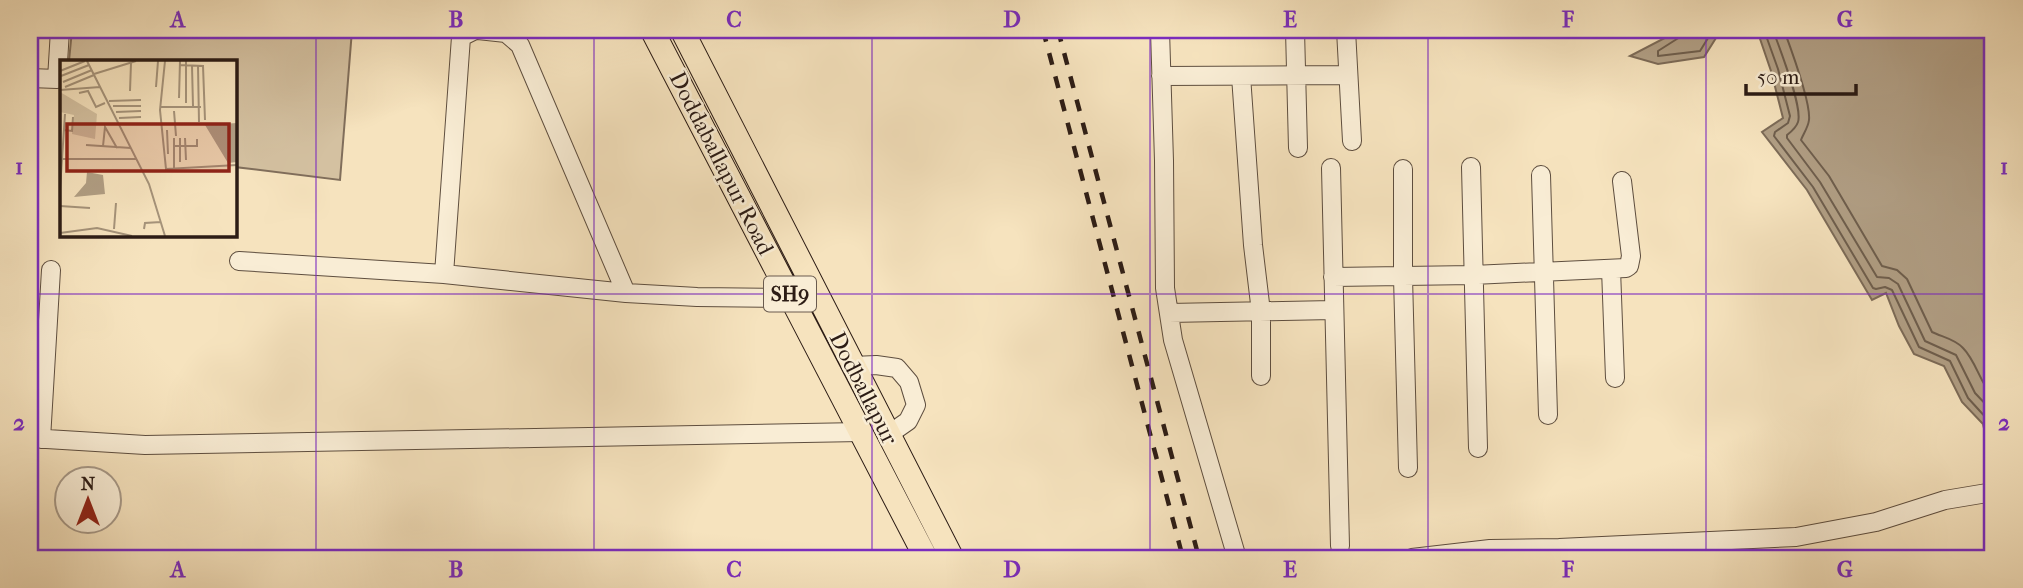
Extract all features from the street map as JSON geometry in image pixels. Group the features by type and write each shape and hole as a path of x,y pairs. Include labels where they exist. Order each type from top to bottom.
{"main road":[{"name":"Doddaballapur Road","path":"652,30 926,558"},
{"name":"Dodballapur","path":"681,30 952,558"}],"street":[{"path":"30,78 57,79 60,30"},
{"path":"444,274 461,37 476,30 506,33 520,45 626,293"},
{"path":"1160,30 1165,288 1173,340 1237,558"},
{"path":"1295,30 1298,148"},
{"path":"1346,30 1353,141"},
{"path":"1161,76 1348,75"},
{"path":"1241,76 1252,245 1261,312 1261,376"},
{"path":"1471,167 1478,448"},
{"path":"1331,168 1340,546"},
{"path":"1403,169 1408,468"},
{"path":"1541,175 1548,415"},
{"path":"1333,277 1473,275 1626,268 1630,261 1622,181"},
{"path":"239,261 444,274 626,293 792,298"},
{"path":"1611,269 1615,378"},
{"path":"51,270 35,438 145,445 861,432"},
{"path":"1169,313 1333,310"},
{"path":"853,366 897,368 909,382 916,405 908,421 888,435"},
{"path":"1412,558 1490,549 1796,537 1876,522 1945,500 1993,492"}],"shaded area":[{"path":"72,30 352,30 340,180 236,167 236,60 69,60"}],"water":[{"path":"1680,30 1721,30 1704,57 1658,64 1630,56"},
{"path":"1757,30 1993,30 1993,468 1983,424 1962,402 1944,366 1914,354 1886,293 1872,300 1807,190 1762,132 1783,118"}],"railway":[{"path":"1043,30 1183,558"},
{"path":"1058,30 1199,558"}]}
